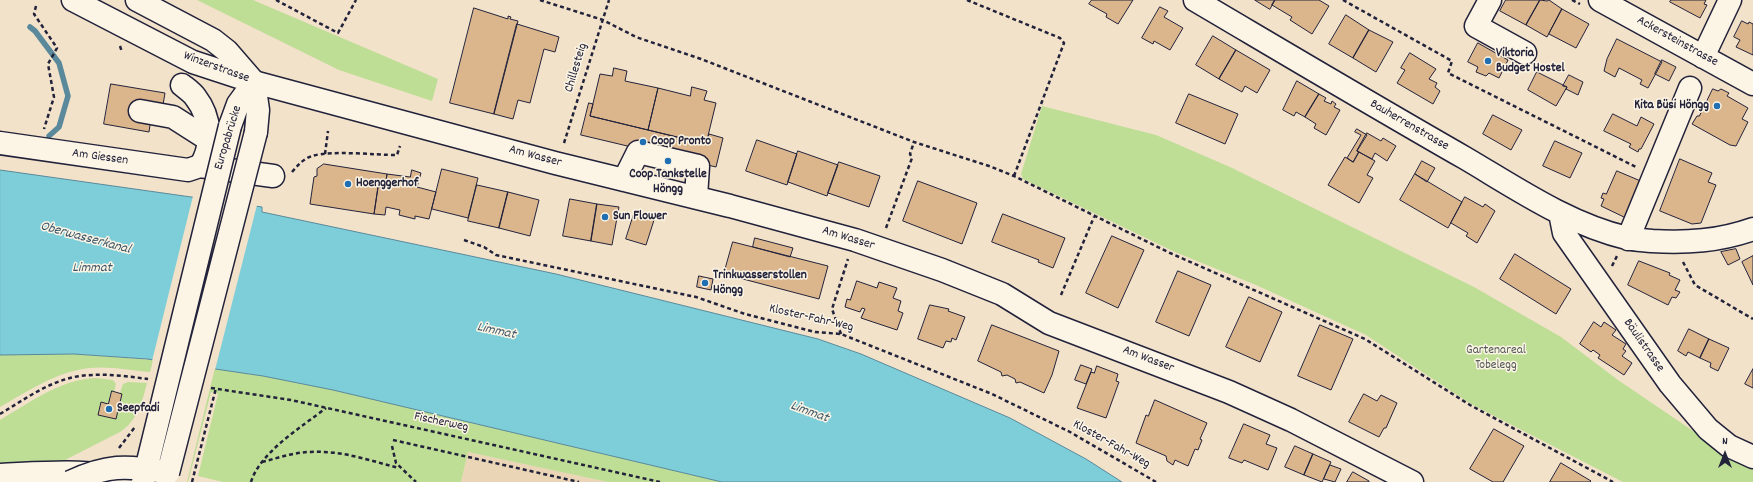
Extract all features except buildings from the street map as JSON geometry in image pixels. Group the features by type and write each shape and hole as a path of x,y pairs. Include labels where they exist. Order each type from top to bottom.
{"street":[{"name":"Winzerstrasse","path":"73,0 193,62 254,82"},
{"name":"Winzerstrasse","path":"137,0 213,40 227,51 254,82"},
{"name":"Bauherrenstrasse","path":"1195,0 1392,117 1560,213 1600,230 1628,239 1677,243 1703,241 1731,236 1753,229"},
{"path":"1490,0 1476,26 1526,53"},
{"name":"Ackersteinstrasse","path":"1600,0 1753,84"},
{"path":"1703,57 1730,0"},
{"name":"Europabrücke","path":"152,478 230,126 238,104 254,82"},
{"name":"Europabrücke","path":"152,478 256,132 258,110 254,82"},
{"name":"Am Wasser","path":"254,82 855,240 942,270 996,291 1049,322 1229,392 1290,420 1412,482"},
{"path":"182,85 196,98 206,119 206,152"},
{"path":"1628,239 1690,88"},
{"path":"140,111 172,117 206,152"},
{"name":"Am Giessen","path":"0,142 37,149 188,170 206,152 281,177"},
{"path":"624,180 638,152 698,166 696,197"},
{"name":"Bäulistrasse","path":"1560,213 1564,233 1670,384 1708,429 1729,446 1753,457"},
{"path":"152,478 175,400"},
{"path":"70,482 94,472 114,468 152,478"},
{"path":"0,475 95,473 121,477 152,478"}],"path":[{"path":"276,0 338,33 356,0"},
{"path":"540,0 603,20 636,37 708,62 914,142 989,166 1014,176 1094,217 1170,253 1365,339 1470,405 1613,482"},
{"name":"Chillesteig","path":"564,143 609,0"},
{"path":"968,0 1060,38 1064,43 1014,176"},
{"path":"1343,0 1452,61 1448,73 1654,177"},
{"path":"36,6 34,14 57,48 48,64 54,97 37,149"},
{"path":"325,154 328,131"},
{"path":"886,228 912,158 910,154 914,142"},
{"path":"281,177 311,156 325,154 397,155 400,146"},
{"path":"1061,295 1094,217"},
{"name":"Kloster-Fahr-Weg","path":"464,240 484,247 496,255 696,297 746,314 815,332 841,334 992,394 1070,432 1134,467 1156,482"},
{"path":"841,334 832,309 849,257"},
{"path":"1681,259 1695,285 1753,319"},
{"path":"0,414 47,387 73,377 97,375 147,379"},
{"name":"Fischerweg","path":"192,482 216,388 291,400 660,482"},
{"path":"251,482 254,473 274,450 326,408"},
{"path":"393,440 579,482"},
{"path":"392,446 395,462 399,468 416,482"},
{"path":"262,462 296,454 318,451 339,453 399,468"}],"shaded area":[{"path":"468,452 608,482 461,482"}],"green space":[{"path":"197,0 253,0 438,79 432,101 339,70"},
{"name":"Gartenareal Tobelegg","path":"1042,106 1156,135 1230,167 1474,287 1561,337 1618,380 1702,437 1753,464 1753,482 1623,482 1471,404 1366,335 1256,285 1175,252 1023,179 1021,174"},
{"path":"74,354 153,360 150,372 119,368 89,368 77,370 43,383 0,407 0,355"},
{"path":"215,368 333,390 722,482 608,482 468,452 461,482 223,482 198,476 218,394 211,392 187,482"},
{"path":"96,378 113,380 116,384 108,404 98,415 116,419 123,384 128,382 147,383 138,410 131,422 126,427 120,432 59,463 0,465 0,420 58,387 83,379"}],"water":[{"name":"Limmat","path":"0,170 262,207 262,212 556,274 818,339 861,354 1010,418 1086,459 1122,482 722,482 333,390 263,376 147,359 74,354 0,355"}],"pier":[{"path":"193,196 257,205 215,370 152,361"}],"waterway":[{"path":"30,27 35,31 59,63 68,96 59,127 49,136"}],"place":[{"name":"Viktoria Budget Hostel","path":"1488,61"},
{"name":"Kita Büsi Höngg","path":"1717,106"},
{"name":"Coop Pronto","path":"643,142"},
{"name":"Coop Tankstelle Höngg","path":"668,161"},
{"name":"Hoenggerhof","path":"348,184"},
{"name":"Sun Flower","path":"605,217"},
{"name":"Trinkwasserstollen Höngg","path":"705,283"},
{"name":"Seepfadi","path":"109,409"}],"water label":[{"name":"Oberwasserkanal","path":"85,239"}]}
